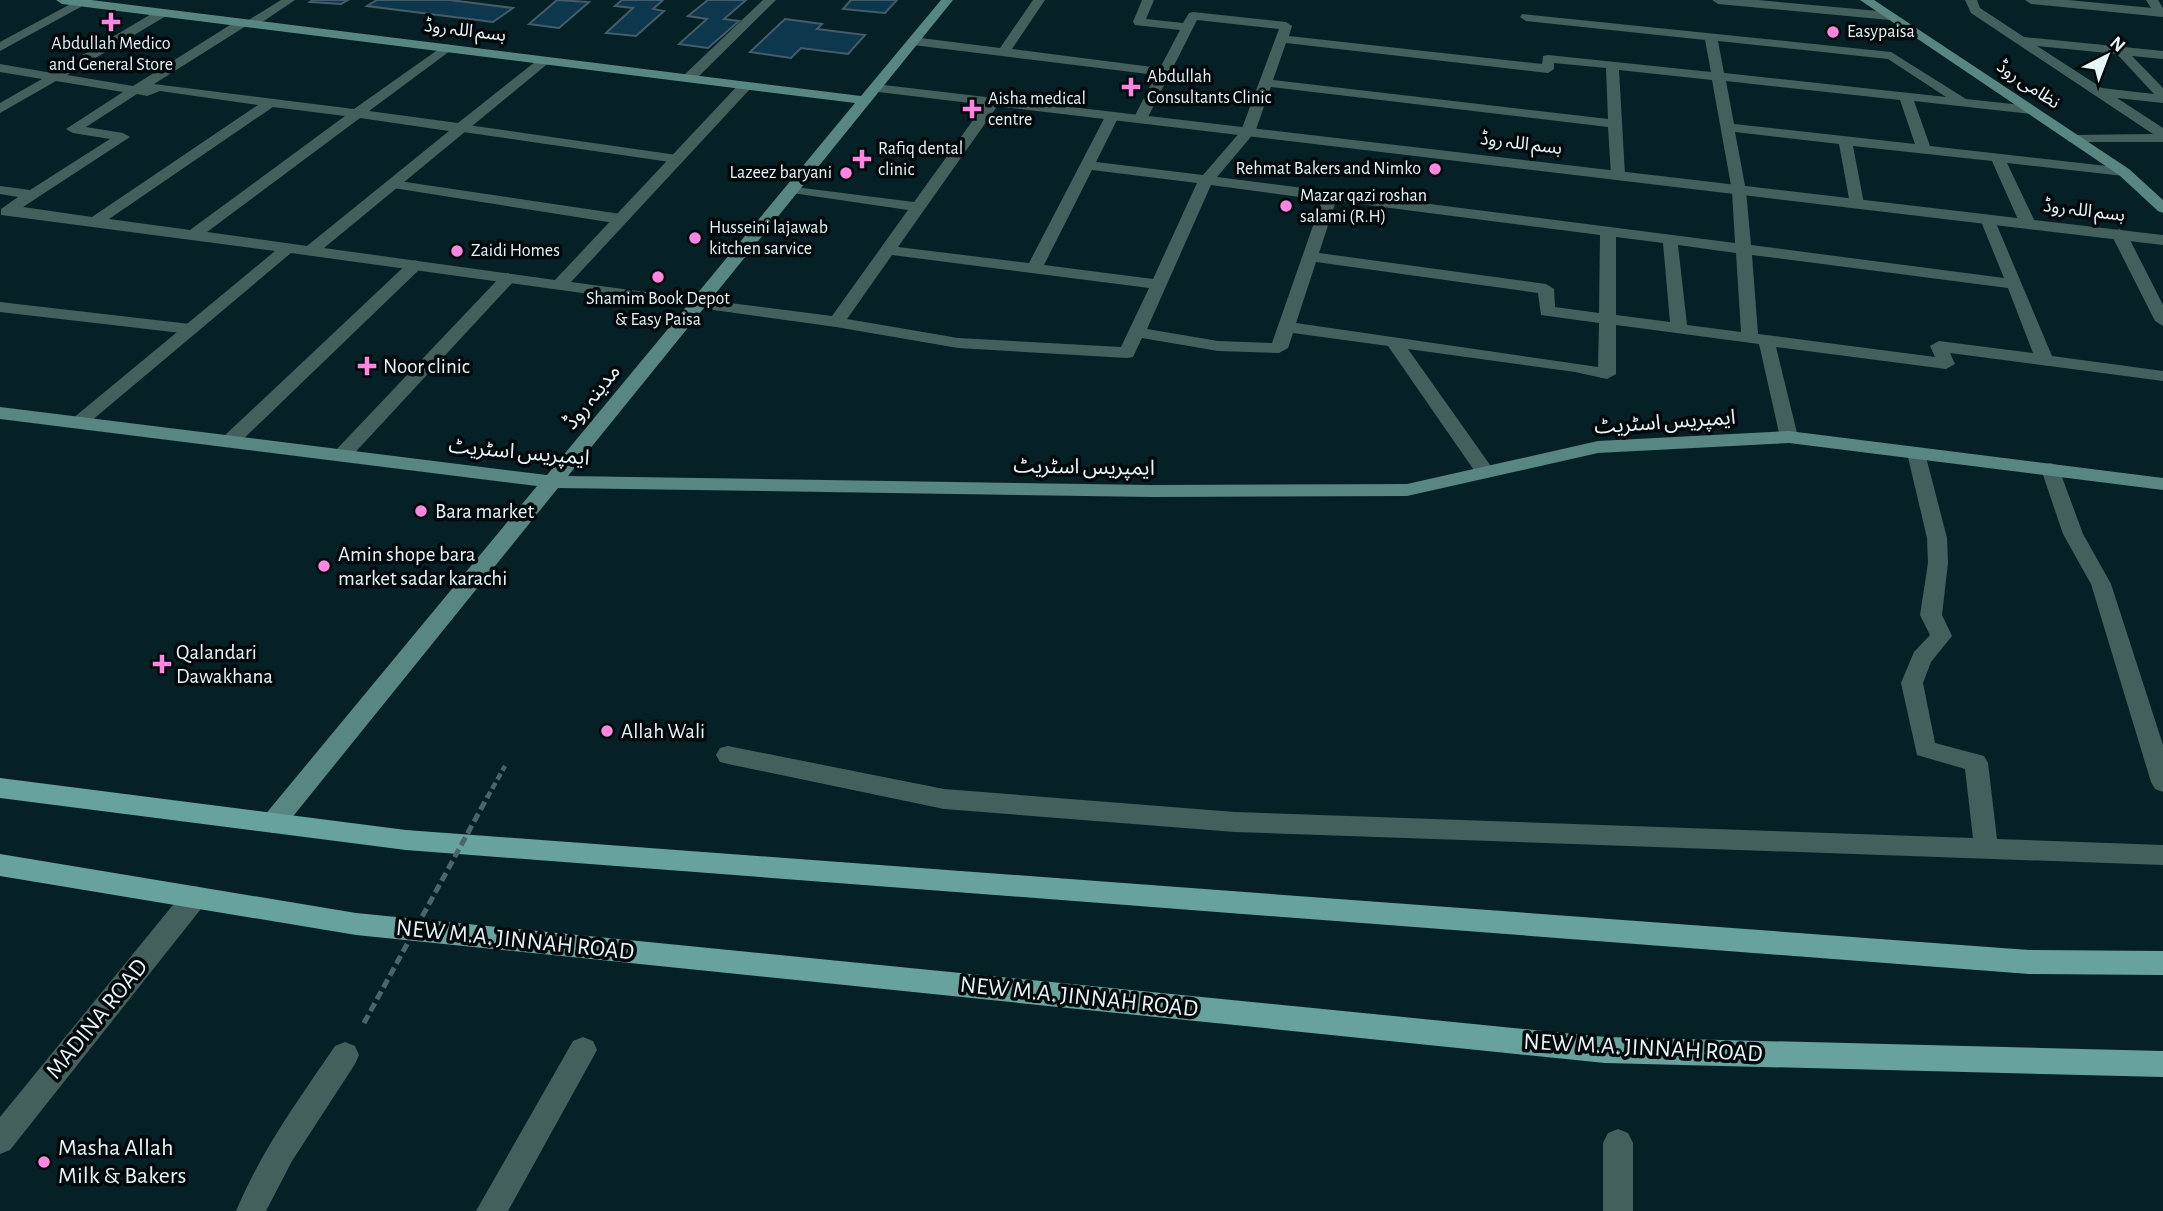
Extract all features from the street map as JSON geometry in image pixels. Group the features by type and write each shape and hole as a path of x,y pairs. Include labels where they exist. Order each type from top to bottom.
{"main road":[{"path":"0,788 406,840 1987,959 2163,963"},
{"name":"NEW M.A. JINNAH ROAD","path":"0,864 356,924 1605,1050 2163,1064"}],"street":[{"name":"بسم اللہ روڈ","path":"62,0 745,86 993,102 2163,240"},
{"path":"4,213 123,137 73,129 246,23 289,0"},
{"path":"689,78 771,0"},
{"name":"مدینہ روڈ","path":"273,823 947,0"},
{"path":"1004,52 1039,0"},
{"path":"1148,0 1139,22 1187,27"},
{"path":"1718,0 1890,16"},
{"name":"نظامی روڈ","path":"1866,0 2124,172 2163,208"},
{"path":"1971,0 1975,10 2163,136"},
{"path":"2031,0 2073,2 2162,13"},
{"path":"2152,0 2162,13"},
{"path":"0,47 82,2"},
{"path":"0,109 162,13"},
{"path":"4,213 93,222 415,265 836,323 958,343 1127,354 1205,182 1248,132 1286,26 1193,16 1140,119"},
{"path":"1526,17 1891,56 1965,103"},
{"path":"1711,36 1739,191 1742,248 1758,338 1789,437"},
{"path":"1283,38 1548,69 1548,59 2031,110"},
{"path":"2019,40 2163,55"},
{"path":"913,41 1164,72"},
{"path":"193,235 446,48"},
{"path":"2121,51 2163,98"},
{"path":"311,251 545,61"},
{"path":"1612,65 1618,175"},
{"path":"0,68 147,92 158,87 677,159"},
{"path":"1267,83 1615,124"},
{"path":"559,285 745,86"},
{"path":"2098,92 2163,98"},
{"path":"1905,96 1924,149"},
{"path":"93,222 271,102"},
{"path":"836,323 993,102"},
{"path":"1034,268 1112,116"},
{"path":"1727,127 2124,172"},
{"path":"2074,139 2163,136"},
{"path":"1845,140 1857,204"},
{"path":"1997,157 2028,224"},
{"path":"1087,165 2015,284"},
{"path":"392,184 621,219"},
{"path":"792,189 919,207"},
{"path":"0,191 32,195"},
{"path":"1136,332 1218,346 1279,348 1331,197"},
{"path":"1988,219 2045,360"},
{"path":"1286,327 1575,366 1607,374 1608,232"},
{"path":"2119,234 2163,321"},
{"path":"1670,240 1679,328"},
{"path":"78,423 288,248"},
{"path":"886,250 1157,284"},
{"path":"1309,256 1546,289 1547,310 1608,319 1946,363 1939,346 2163,376"},
{"path":"229,442 415,265"},
{"path":"342,455 508,278"},
{"path":"0,307 190,329"},
{"path":"1394,342 1485,472"},
{"name":"ایمپریس اسٹریٹ","path":"0,413 552,482 1152,491 1407,491 1598,447 1789,437 2163,484"},
{"path":"1916,453 1937,538 1938,563 1931,615 1941,636 1922,658 1912,683 1925,750 1976,763 1986,848"},
{"path":"2050,469 2073,534 2101,584 2156,741 2163,782"},
{"path":"729,755 944,799 1234,822 2163,855"},
{"name":"MADINA ROAD","path":"0,1140 195,897"},
{"path":"491,1211 583,1050"},
{"path":"251,1211 290,1139 345,1055"},
{"path":"1618,1143 1618,1211"}],"path":[{"path":"364,1023 505,766"}],"building":[{"path":"348,0 341,4 310,2"},
{"path":"377,0 450,0 513,8 493,22 367,6"},
{"path":"557,0 589,2 559,28 529,24"},
{"path":"622,0 663,0 653,9 664,11 636,36 606,33 633,8 615,6"},
{"path":"708,0 746,0 724,19 739,21 708,48 679,44 707,19 688,16"},
{"path":"851,0 897,0 885,13 843,9"},
{"path":"785,19 822,24 817,29 865,35 848,54 801,48 791,58 750,52"}],"place":[{"name":"Abdullah Medico and General Store","path":"111,22"},
{"name":"Easypaisa","path":"1833,32"},
{"name":"Abdullah Consultants Clinic","path":"1131,87"},
{"name":"Aisha medical centre","path":"972,109"},
{"name":"Rafiq dental clinic","path":"862,159"},
{"name":"Rehmat Bakers and Nimko","path":"1435,169"},
{"name":"Lazeez baryani","path":"846,173"},
{"name":"Mazar qazi roshan salami (R.H)","path":"1286,206"},
{"name":"Husseini lajawab kitchen sarvice","path":"695,238"},
{"name":"Zaidi Homes","path":"457,251"},
{"name":"Shamim Book Depot & Easy Paisa","path":"658,277"},
{"name":"Noor clinic","path":"367,366"},
{"name":"Bara market","path":"421,511"},
{"name":"Amin shope bara market sadar karachi","path":"324,566"},
{"name":"Qalandari Dawakhana","path":"162,664"},
{"name":"Allah Wali","path":"607,731"},
{"name":"Masha Allah Milk & Bakers","path":"44,1162"}]}
